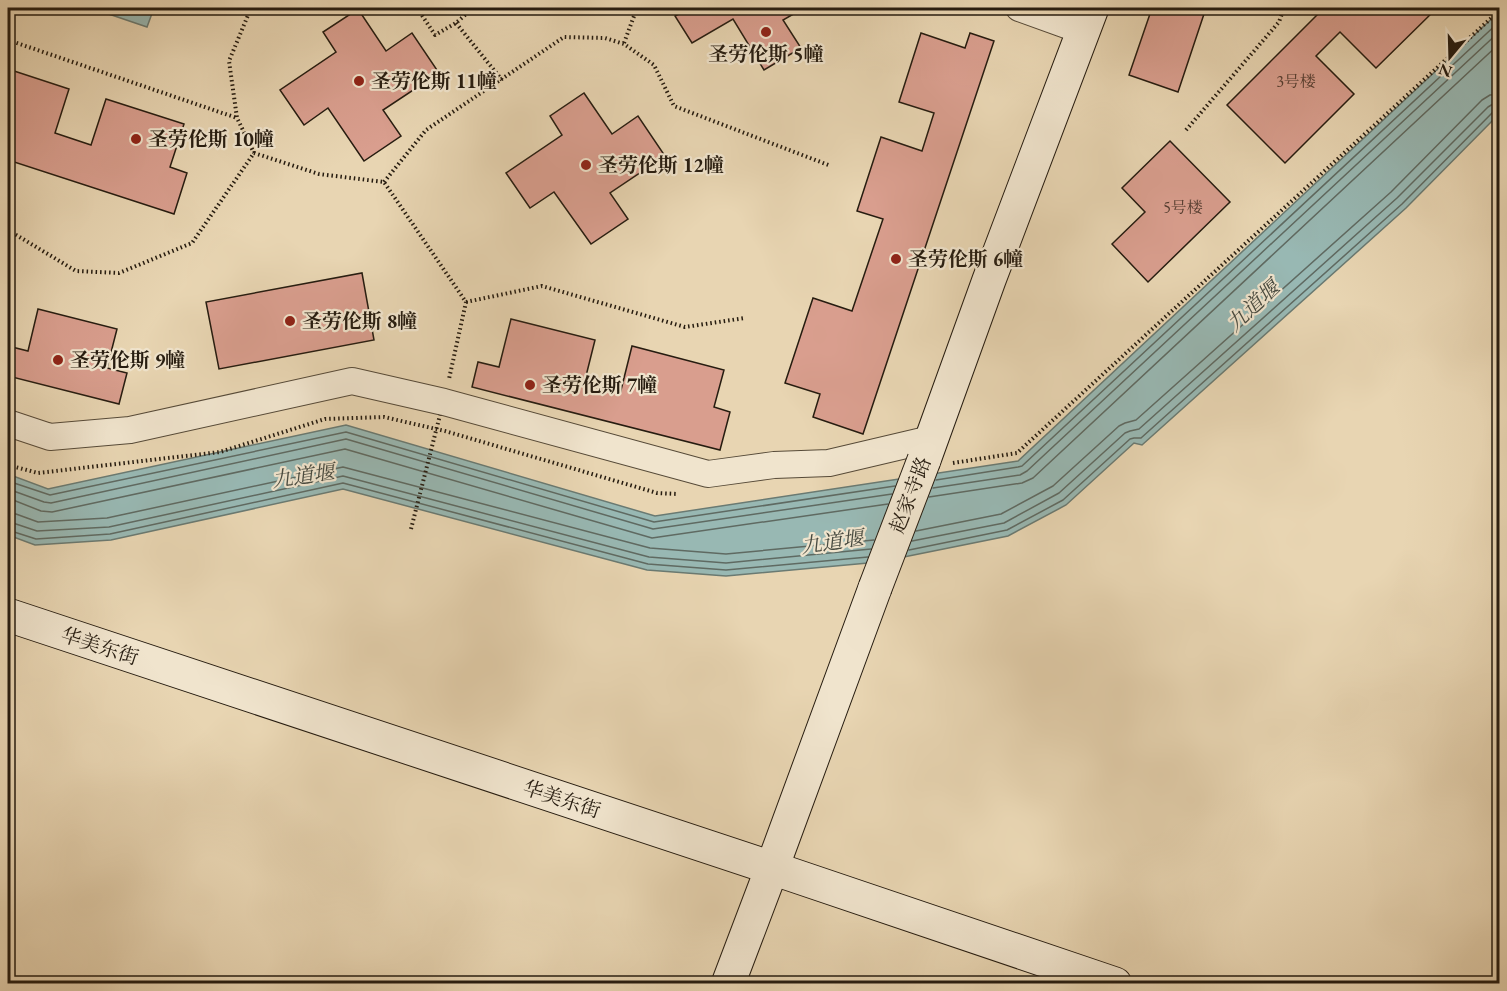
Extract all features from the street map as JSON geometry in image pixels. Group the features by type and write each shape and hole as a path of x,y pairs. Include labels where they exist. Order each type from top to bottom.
{"street":[{"path":"1019,8 1087,19"},
{"name":"赵家寺路","path":"728,984 875,588 934,454 1087,19"},
{"path":"8,423 50,437 130,430 352,381 442,408 708,474 774,465 934,454"},
{"name":"华美东街","path":"8,615 1115,984"}],"path":[{"path":"252,8 230,61 237,118 254,153 319,174 384,182 466,303 411,529"},
{"path":"417,8 435,35 456,23 473,8"},
{"path":"624,44 637,8"},
{"path":"1186,130 1279,22 1284,8"},
{"path":"934,454 1017,453 1500,10"},
{"path":"456,23 502,80"},
{"path":"384,182 426,130 564,37 605,38 624,44 654,64 674,106 831,166"},
{"path":"8,40 237,118"},
{"path":"8,230 76,271 119,273 192,243 254,153"},
{"path":"466,303 542,286 685,327 745,318"},
{"path":"8,465 38,473 220,452 325,419 384,417 445,431 657,494 678,494"}],"water":[{"path":"91,8 154,8 147,27"},
{"name":"九道堰","path":"1499,12 1499,114 1406,208 1142,445 1134,443 1066,505 1008,536 879,562 726,576 647,570 343,489 111,540 35,545 8,535 8,474 48,489 346,425 655,516 1018,461"}],"building":[{"name":"圣劳伦斯 5幢","path":"690,8 804,8 783,20 801,48 764,70 733,19 692,43 675,16"},
{"path":"1152,8 1206,8 1178,92 1129,75"},
{"path":"1324,8 1437,8 1376,68 1340,32 1316,56 1354,94 1285,163 1227,105"},
{"name":"圣劳伦斯 11幢","path":"358,9 386,51 412,33 439,73 383,110 401,136 364,161 328,108 304,125 280,90 336,52 323,32"},
{"name":"圣劳伦斯 6幢","path":"921,33 965,48 970,33 994,41 863,434 813,417 820,394 785,383 813,298 852,311 883,219 857,211 881,137 922,151 934,113 899,102"},
{"name":"圣劳伦斯 10幢","path":"8,69 69,89 55,133 91,145 106,99 184,124 170,167 187,173 174,214 8,160"},
{"name":"圣劳伦斯 12幢","path":"584,93 612,134 638,116 665,156 610,193 628,219 591,244 554,192 530,208 506,173 562,135 550,116"},
{"path":"1170,141 1230,202 1148,282 1112,244 1145,212 1122,188"},
{"name":"圣劳伦斯 8幢","path":"362,273 374,340 219,369 206,302"},
{"name":"圣劳伦斯 9幢","path":"38,309 117,329 107,368 127,373 119,404 8,376 8,346 28,351"},
{"name":"圣劳伦斯 7幢","path":"511,319 595,340 584,384 620,394 632,346 724,370 714,407 730,412 720,450 472,387 478,362 499,367"}],"place":[{"name":"圣劳伦斯 5幢","path":"766,32"},
{"name":"圣劳伦斯 11幢","path":"359,81"},
{"name":"圣劳伦斯 10幢","path":"136,139"},
{"name":"圣劳伦斯 12幢","path":"586,165"},
{"name":"圣劳伦斯 6幢","path":"896,259"},
{"name":"圣劳伦斯 8幢","path":"290,321"},
{"name":"圣劳伦斯 9幢","path":"58,360"},
{"name":"圣劳伦斯 7幢","path":"530,385"}]}
